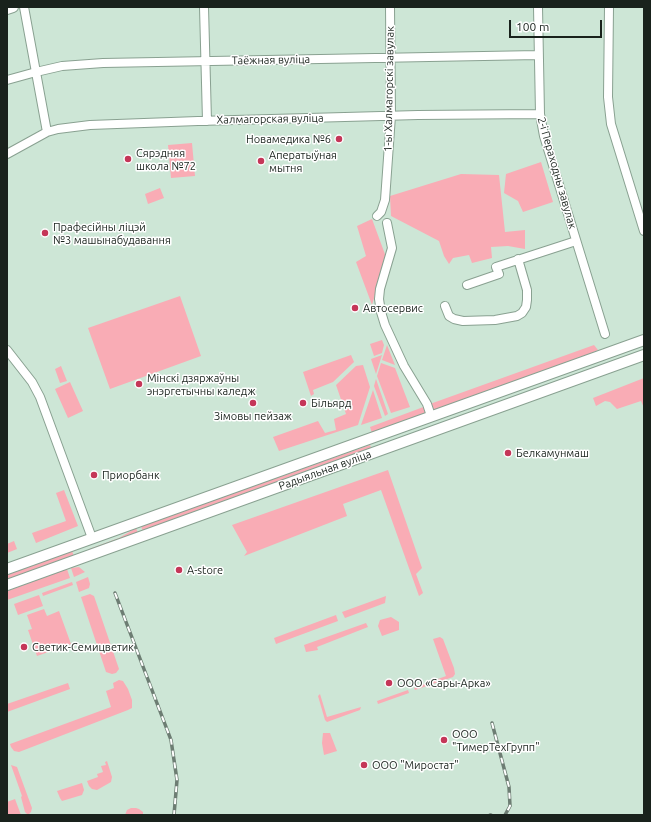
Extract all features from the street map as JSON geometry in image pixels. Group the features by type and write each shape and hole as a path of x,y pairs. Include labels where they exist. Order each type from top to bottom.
{"main road":[{"path":"7,9 14,7"},
{"name":"Радыяльная вуліца","path":"7,569 644,340"},
{"name":"Радыяльная вуліца","path":"7,585 644,355"},
{"path":"516,386 521,400"}],"street":[{"path":"24,7 47,132"},
{"path":"204,7 207,120"},
{"name":"1-ы Халмагорскі завулак","path":"377,216 381,212 385,200 391,116 390,7"},
{"name":"2-і Пераходны завулак","path":"538,7 540,114 544,136 605,334"},
{"path":"609,7 608,96 611,124 644,231"},
{"name":"Таёжная вуліца","path":"7,80 62,66 103,63 538,55"},
{"name":"Халмагорская вуліца","path":"7,154 47,132 90,125 207,120 540,114"},
{"path":"387,223 392,248 380,289 379,299 381,312 384,325 404,366 427,404 431,416"},
{"path":"467,285 499,274 496,267 576,241"},
{"path":"444,306 449,316 463,321 494,320 517,316 522,313 526,307 527,290 518,259"},
{"path":"7,350 32,382 40,397 92,538"}],"shaded area":[{"path":"192,143 195,176 171,178 168,145"},
{"path":"541,162 553,202 523,212 518,201 504,193 506,174"},
{"path":"461,174 499,175 505,232 525,230 525,249 508,246 491,247 492,258 472,263 469,255 453,258 449,264 444,256 439,241 391,216 390,196"},
{"path":"160,188 164,198 148,204 145,194"},
{"path":"372,219 386,257 372,305 356,262 366,256 357,226"},
{"path":"180,296 201,356 110,389 88,328"},
{"path":"382,340 384,345 382,353 374,356 370,344"},
{"path":"387,345 395,365 382,360"},
{"path":"594,345 598,350 583,357 434,411 430,404"},
{"path":"351,355 354,362 333,382 313,390 314,394 311,396 303,372"},
{"path":"382,355 376,374 371,359"},
{"path":"381,363 395,368 410,407 391,413 377,376"},
{"path":"363,365 370,387 358,425 279,451 273,437 318,421 325,433 336,430 334,419 346,414 336,385 356,366"},
{"path":"61,366 67,381 60,383 55,369"},
{"path":"644,378 644,408 641,401 617,409 610,402 605,401 596,406 593,398"},
{"path":"376,379 388,414 385,416 374,386"},
{"path":"70,382 83,411 68,418 55,389"},
{"path":"373,390 382,418 361,425"},
{"path":"426,406 427,412 424,415 372,433 370,427"},
{"path":"370,445 372,450 143,532 141,526"},
{"path":"388,470 422,568 416,574 423,593 419,596 381,490 343,504 347,516 244,556 247,552 232,525"},
{"path":"64,490 78,526 36,543 32,533 66,521 56,493"},
{"path":"136,528 138,533 87,552 89,549 119,538"},
{"path":"14,541 17,549 7,553 7,544"},
{"path":"72,551 74,556 7,580 7,575"},
{"path":"79,567 85,572 74,577 71,568"},
{"path":"67,569 70,578 7,600 7,591"},
{"path":"88,577 90,584 89,588 79,592 76,582"},
{"path":"72,582 73,585 43,596 42,593"},
{"path":"90,594 94,596 119,669 116,673 112,674 106,672 81,597"},
{"path":"39,595 43,606 18,615 14,604"},
{"path":"386,596 385,603 345,618 342,612"},
{"path":"44,609 47,616 59,611 71,644 37,656 28,630 32,629 27,615"},
{"path":"336,615 338,621 276,644 274,638"},
{"path":"391,617 399,622 399,630 382,636 378,626 380,620"},
{"path":"366,623 368,627 317,647 318,650 306,652 304,645"},
{"path":"440,637 443,639 455,674 453,677 415,690 414,688 446,676 433,639"},
{"path":"119,680 123,681 128,689 132,700 132,708 19,752 14,751 11,747 10,744 111,707 106,691 114,688 113,683"},
{"path":"68,683 70,689 7,712 7,704"},
{"path":"408,690 409,693 378,704 377,701"},
{"path":"320,694 327,717 361,707 360,710 327,722 325,720 318,696"},
{"path":"323,733 330,733 337,751 324,755 322,743"},
{"path":"107,761 112,777 111,782 97,790 92,789 87,781 98,777 97,774 103,772 101,766 106,765 105,762"},
{"path":"11,765 17,767 32,808 29,814 25,812 22,796"},
{"path":"82,783 84,790 82,795 62,801 57,791"},
{"path":"15,799 21,815 8,815 7,802"},
{"path":"131,808 139,809 143,812 143,815 125,815 127,810"}],"railway":[{"path":"115,593 171,740 177,780 174,815"},
{"path":"492,723 509,787 510,806 505,815"}],"place":[{"name":"Новамедика №6","path":"339,139"},
{"name":"Сярэдняя школа №72","path":"128,159"},
{"name":"Аператыўная мытня","path":"261,161"},
{"name":"Прафесійны ліцэй №3 машынабудавання","path":"45,233"},
{"name":"Автосервис","path":"355,308"},
{"name":"Мінскі дзяржаўны энэргетычны каледж","path":"139,384"},
{"name":"Зімовы пейзаж","path":"253,403"},
{"name":"Більярд","path":"303,403"},
{"name":"Белкамунмаш","path":"508,453"},
{"name":"Приорбанк","path":"94,475"},
{"name":"А-store","path":"179,570"},
{"name":"Светик-Семицветик","path":"24,647"},
{"name":"ООО «Сары-Арка»","path":"389,683"},
{"name":"ООО \"ТимерТехГрупп\"","path":"444,740"},
{"name":"ООО \"Миростат\"","path":"364,765"}]}
